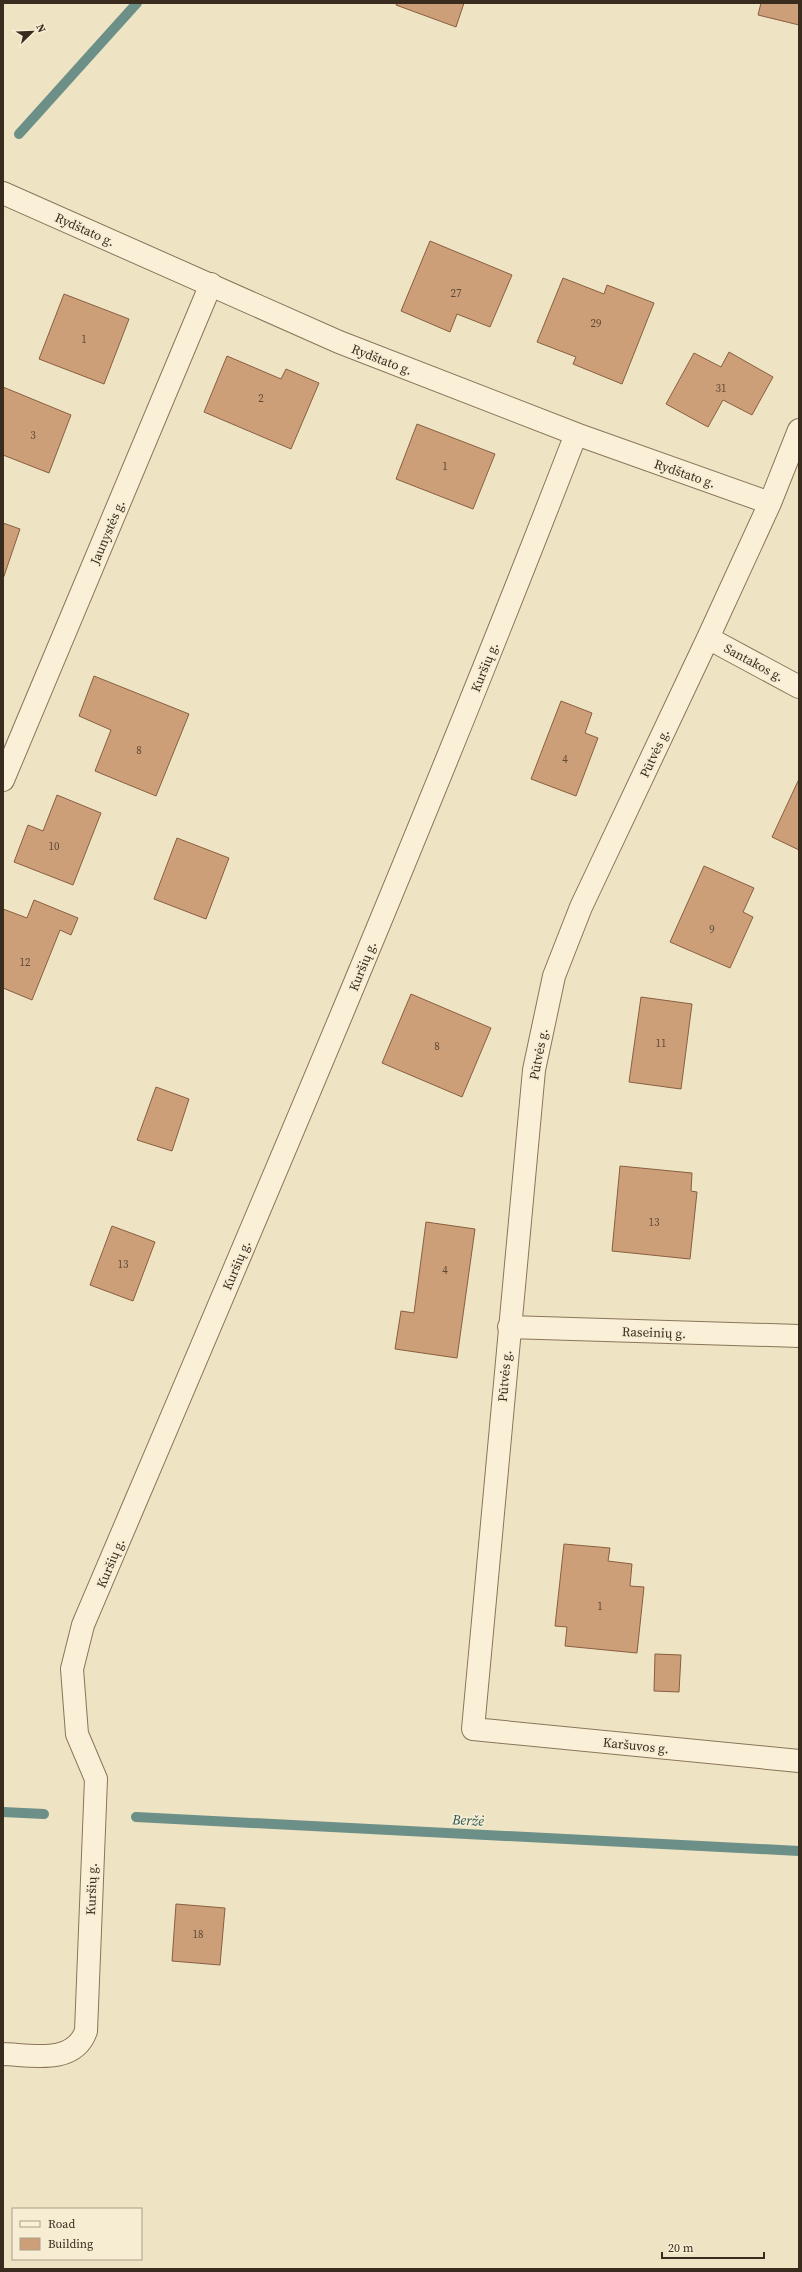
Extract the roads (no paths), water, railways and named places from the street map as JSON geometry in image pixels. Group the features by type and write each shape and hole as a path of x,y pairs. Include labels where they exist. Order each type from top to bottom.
{"street":[{"name":"Rydštato g.","path":"3,193 340,342 576,434 770,503"},
{"name":"Jaunystės g.","path":"3,780 211,284"},
{"name":"Pūtvės g.","path":"473,1729 534,1070 554,976 581,907 770,503 799,430"},
{"name":"Kuršių g.","path":"3,2054 56,2055 71,2052 82,2043 86,2032 96,1779 77,1734 72,1669 83,1625 323,1061 508,610 576,434"},
{"name":"Santakos g.","path":"708,638 799,687"},
{"name":"Raseinių g.","path":"509,1328 799,1336"},
{"name":"Karšuvos g.","path":"473,1729 799,1761"}],"waterway":[{"path":"19,134 137,3"},
{"name":"Beržė","path":"3,1812 44,1814"},
{"name":"Beržė","path":"136,1817 799,1851"}]}
